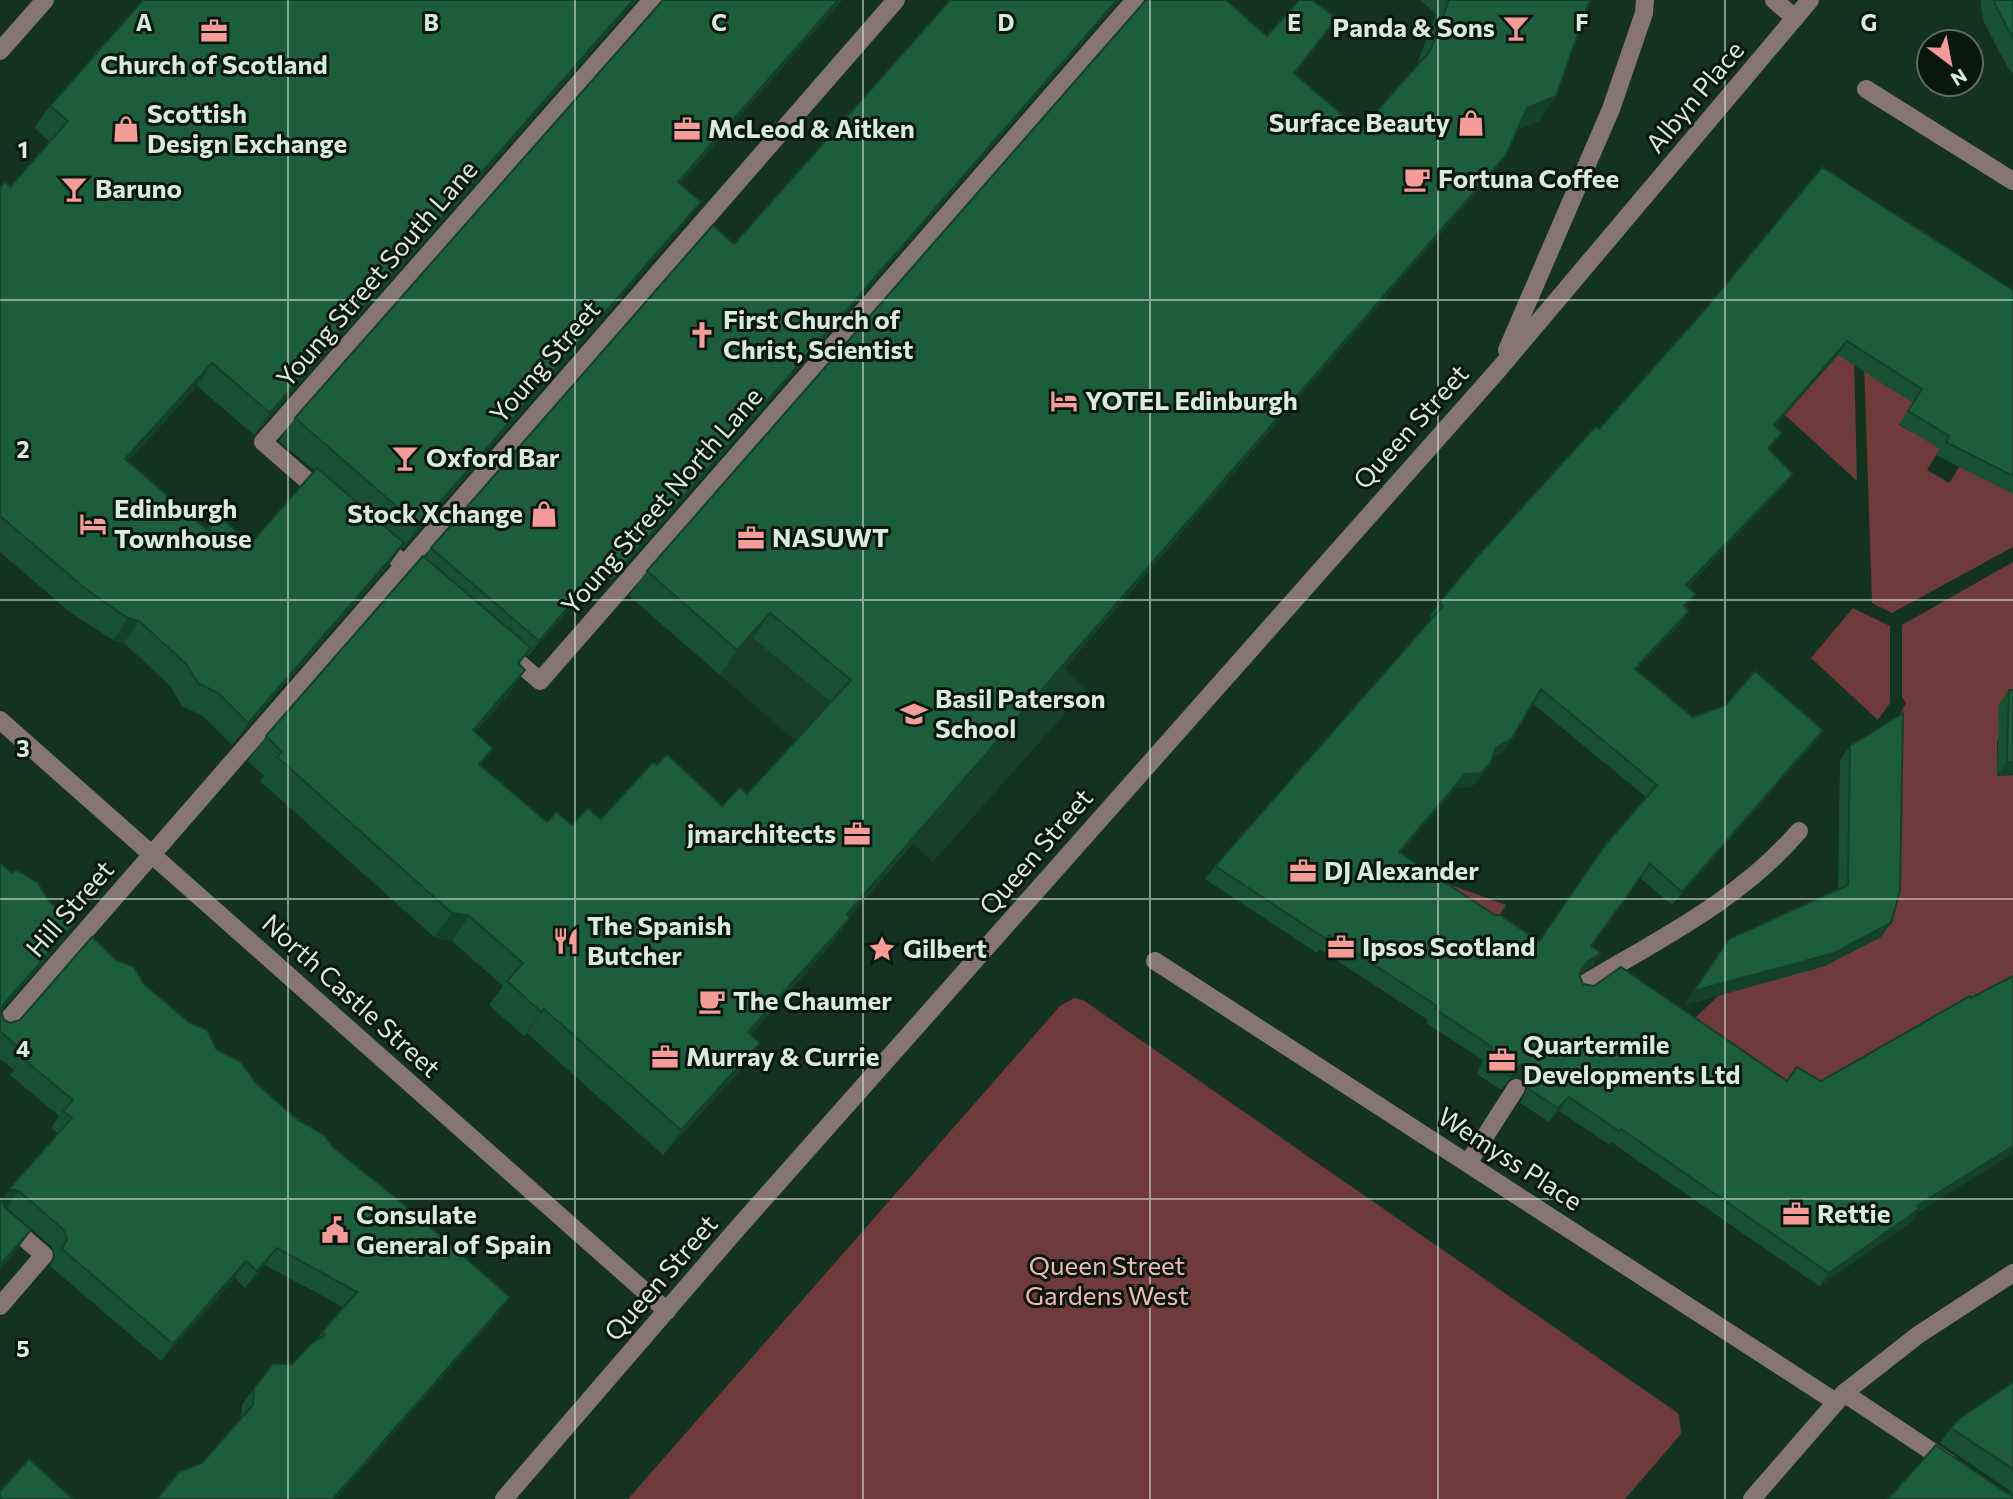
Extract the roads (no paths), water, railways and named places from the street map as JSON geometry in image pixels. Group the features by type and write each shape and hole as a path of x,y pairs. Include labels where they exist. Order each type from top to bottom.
{"street":[{"path":"0,51 45,0"},
{"name":"Young Street South Lane","path":"334,503 264,442 652,0"},
{"name":"Young Street","path":"152,855 895,0"},
{"name":"Young Street North Lane","path":"487,636 540,681 1135,0"},
{"path":"1499,369 1611,109 1644,13 1645,0"},
{"path":"1774,0 1795,18"},
{"name":"Albyn Place","path":"1499,369 1810,0"},
{"path":"1866,89 2013,181"},
{"name":"Queen Street","path":"504,1499 1499,369"},
{"path":"364,529 446,600"},
{"name":"North Castle Street","path":"0,720 667,1311"},
{"path":"1581,989 1586,983 1736,892 1773,861 1800,831"},
{"name":"Hill Street","path":"0,1029 152,855"},
{"name":"Wemyss Place","path":"1156,961 1468,1163 1961,1471"},
{"path":"1468,1163 1516,1088"},
{"path":"0,1217 44,1255 0,1306"},
{"path":"1752,1499 1840,1397 1918,1335 2013,1273"}],"place":[{"name":"Panda & Sons","path":"1516,28"},
{"name":"Church of Scotland","path":"214,31"},
{"name":"Surface Beauty","path":"1471,123"},
{"name":"Scottish Design Exchange","path":"126,129"},
{"name":"McLeod & Aitken","path":"687,129"},
{"name":"Fortuna Coffee","path":"1417,179"},
{"name":"Baruno","path":"74,189"},
{"name":"First Church of Christ, Scientist","path":"702,335"},
{"name":"YOTEL Edinburgh","path":"1064,401"},
{"name":"Oxford Bar","path":"405,458"},
{"name":"Stock Xchange","path":"544,514"},
{"name":"Edinburgh Townhouse","path":"93,524"},
{"name":"NASUWT","path":"751,538"},
{"name":"Basil Paterson School","path":"914,714"},
{"name":"jmarchitects","path":"857,834"},
{"name":"DJ Alexander","path":"1303,871"},
{"name":"The Spanish Butcher","path":"566,941"},
{"name":"Ipsos Scotland","path":"1341,947"},
{"name":"Gilbert","path":"882,949"},
{"name":"The Chaumer","path":"712,1001"},
{"name":"Murray & Currie","path":"665,1057"},
{"name":"Quartermile Developments Ltd","path":"1502,1060"},
{"name":"Rettie","path":"1796,1214"},
{"name":"Consulate General of Spain","path":"335,1230"}],"park label":[{"name":"Queen Street Gardens West","path":"1107,1281"}]}
